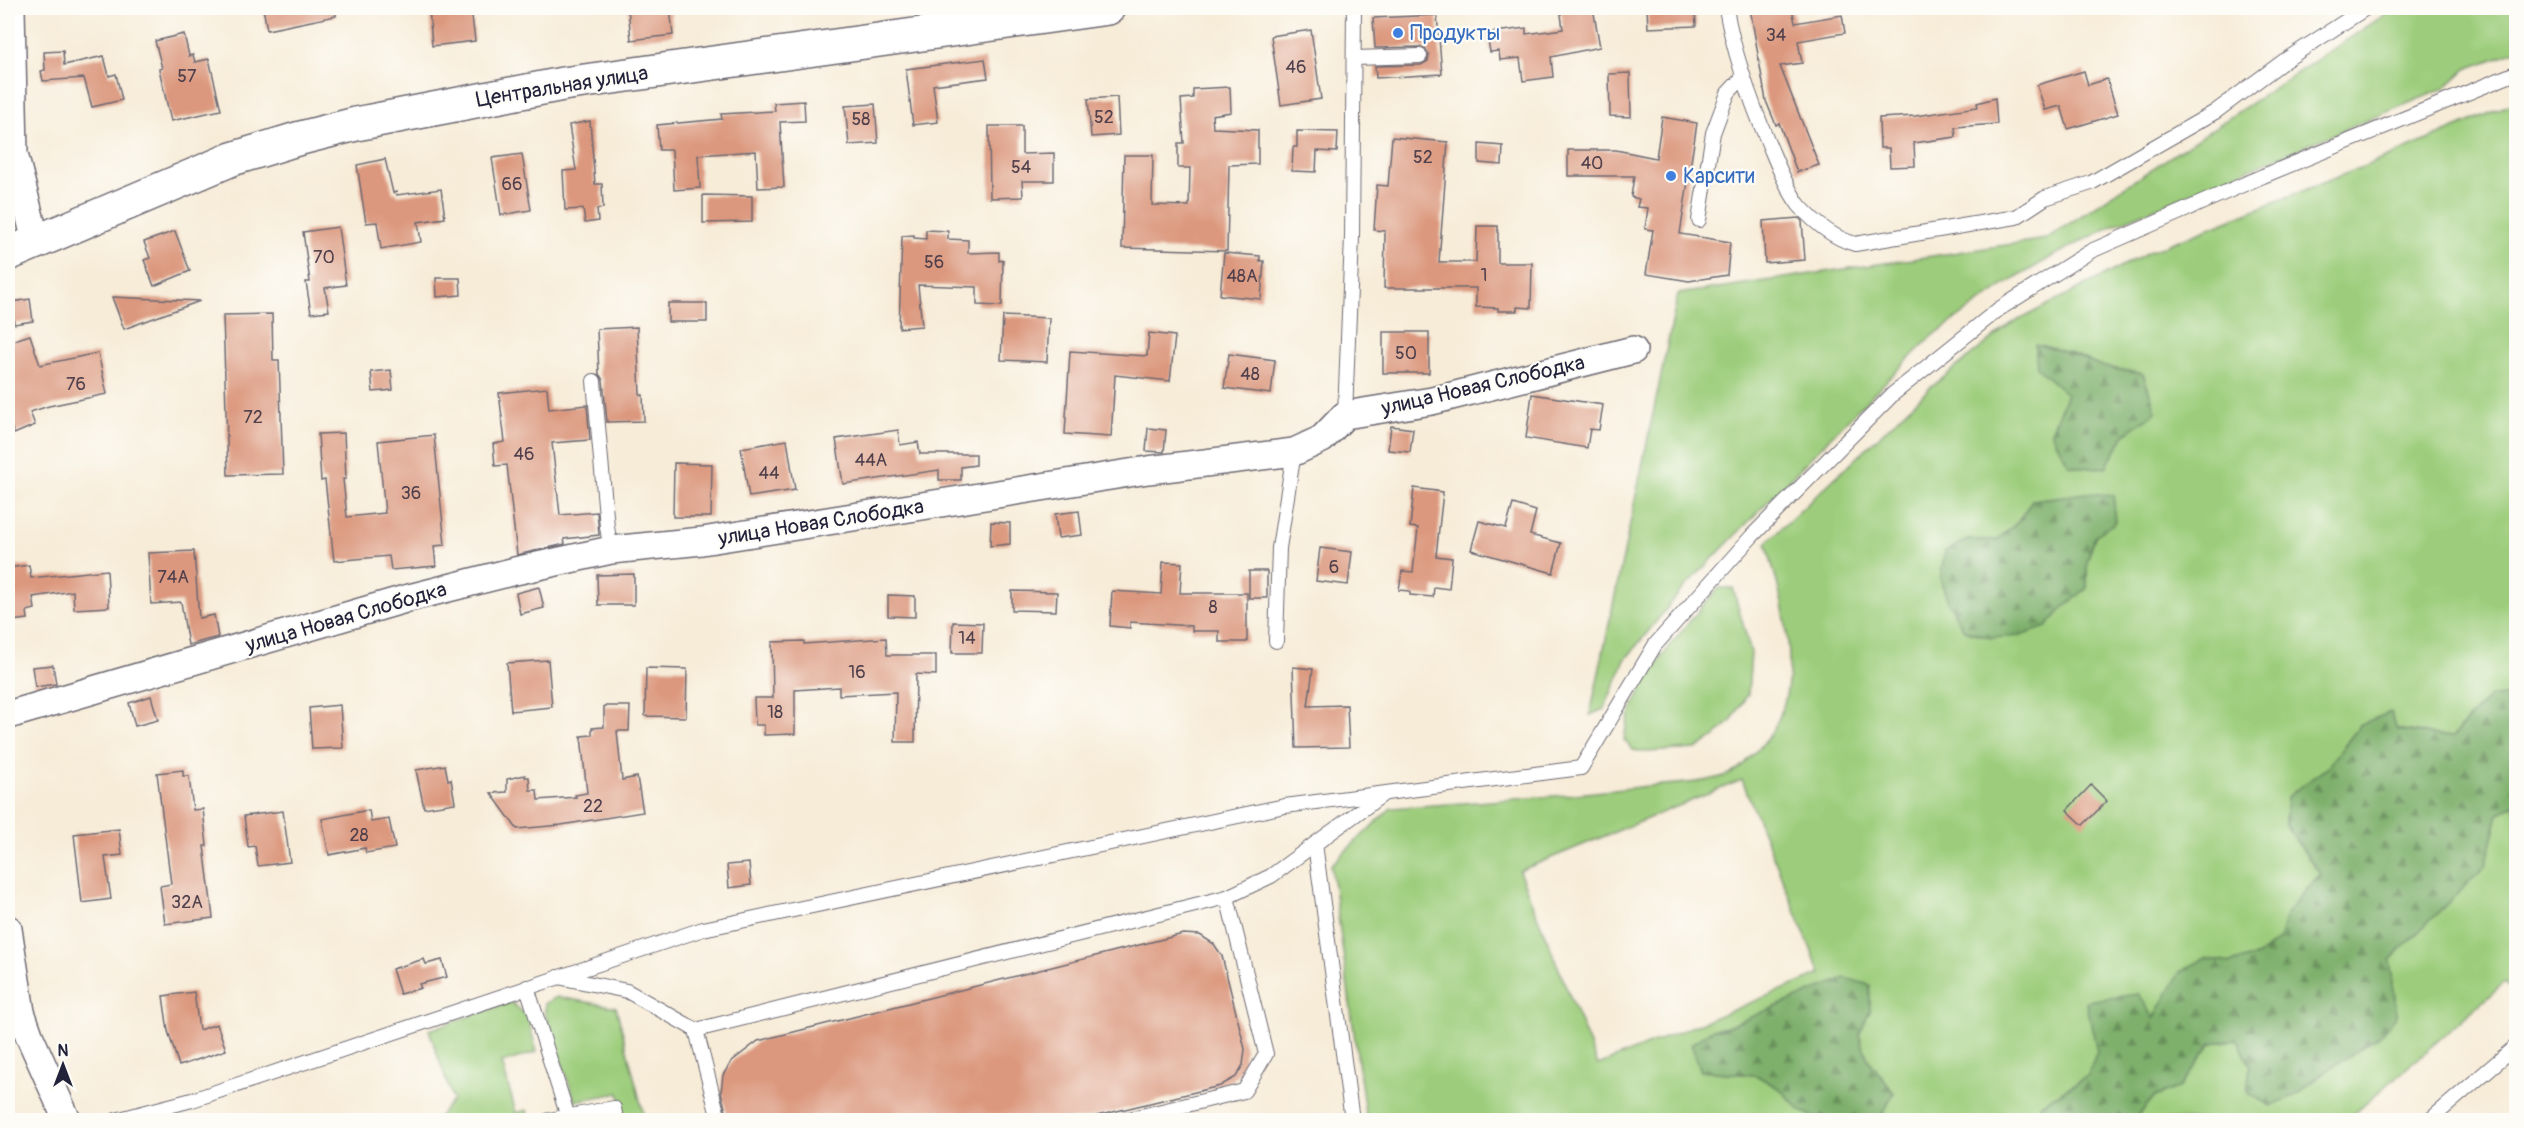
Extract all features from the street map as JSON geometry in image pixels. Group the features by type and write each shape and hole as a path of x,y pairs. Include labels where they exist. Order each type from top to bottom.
{"main road":[{"name":"Центральная улица","path":"22,247 232,159 356,124 564,84 1108,8"}],"street":[{"path":"11,8 10,110 22,247"},
{"name":"улица Новая Слободка","path":"8,715 405,599 611,550 702,541 1148,470 1294,452 1322,440 1345,415 1432,401 1633,350"},
{"path":"8,929 17,988 28,1035 67,1120"}],"lane":[{"path":"1345,415 1352,237 1354,8"},
{"path":"1726,8 1733,44 1743,77 1778,166 1799,204 1822,227 1841,240 1855,244 2016,217 2045,198 2091,183 2215,112 2284,61 2366,8"},
{"path":"1354,58 1420,56"},
{"path":"117,1120 192,1100 703,929 1285,806 1581,768 1655,645 1752,536 1893,394 1999,309 2091,251 2263,176 2517,73"},
{"path":"1700,220 1713,133 1728,93 1743,77"},
{"path":"594,381 611,550"},
{"path":"1276,641 1279,548 1294,452"},
{"path":"557,977 627,990 696,1030 1227,897 1271,876 1384,794"},
{"path":"1315,844 1352,1120"},
{"path":"1125,1120 1244,1091 1266,1054 1227,897"},
{"path":"527,987 568,1117"},
{"path":"696,1030 719,1120"},
{"path":"2430,1120 2517,1046"},
{"path":"549,1120 614,1108 616,1120"}],"green space":[{"path":"2395,8 2516,8 2516,51 2466,69 2445,88 2112,226 2055,255 2006,284 1931,337 1680,592 1625,660 1604,709 1590,715 1678,294 2046,239"},
{"path":"2516,102 2516,698 2490,696 2452,737 2361,724 2329,766 2287,798 2285,825 2320,874 2287,913 2279,939 2258,956 2231,963 2205,958 2180,972 2154,1018 2097,1051 2088,1076 2041,1104 2034,1120 1876,1120 1880,1119 1894,1093 1868,1059 1859,1035 1870,1011 1713,1029 1701,1071 1756,1075 1780,1089 1800,1110 1819,1120 1366,1120 1331,865 1391,808 1541,797 1694,782 1718,778 1737,770 1772,732 1783,707 1788,681 1789,653 1786,624 1766,543 1930,388 2011,324 2149,252 2390,156","holes":["2069,353 2104,367 2143,374 2156,412 2125,434 2106,467 2091,468 2069,465 2051,432 2067,394","2032,500 2095,536 2087,561 2087,588 2063,608 2046,627 1968,540 1997,540 2018,522","1742,780 1821,974 1598,1065 1519,871"]},
{"path":"2035,344 2069,353 2104,367 2143,374 2156,412 2125,434 2106,467 2091,468 2069,465 2051,432 2067,394 2037,368"},
{"path":"2087,493 2113,495 2116,522 2095,536 2087,561 2087,588 2063,608 2046,627 2020,636 1991,638 1964,630 1949,604 1940,579 1945,551 1968,540 1997,540 2018,522 2032,500"},
{"path":"1719,588 1733,588 1751,653 1748,694 1731,721 1715,737 1696,749 1646,752 1633,750 1624,740 1628,720 1647,679 1690,620"},
{"path":"2490,696 2516,698 2516,803 2499,814 2486,865 2390,960 2397,1015 2378,1037 2317,1077 2296,1095 2270,1106 2247,1092 2250,1065 2238,1040 2211,1043 2180,1087 2154,1097 2135,1120 2034,1120 2041,1104 2088,1076 2097,1051 2086,1001 2139,994 2154,1018 2180,972 2205,958 2231,963 2258,956 2279,939 2287,913 2320,874 2285,824 2287,797 2329,766 2361,724 2391,712 2397,730 2452,737"},
{"path":"2516,803 2516,993 2505,982 2347,1120 2135,1120 2154,1097 2180,1087 2211,1043 2238,1039 2250,1065 2248,1092 2296,1095 2397,1015 2390,960 2485,865 2499,814"},
{"path":"1845,978 1870,985 1870,1011 1859,1035 1868,1059 1894,1093 1879,1119 1819,1120 1800,1110 1780,1089 1756,1075 1701,1071 1691,1044 1713,1029 1722,1029"},
{"path":"557,997 616,1007 645,1120 625,1120 619,1093 575,1101 545,1014 545,1003"},
{"path":"511,1002 527,1016 537,1052 502,1063 516,1113 527,1110 529,1120 438,1120 453,1100 429,1030"}],"building":[{"path":"263,8 335,8 336,16 267,30"},
{"path":"429,8 471,8 475,41 432,46"},
{"path":"628,8 670,8 673,35 631,40"},
{"path":"1560,8 1593,8 1600,47 1551,57 1553,77 1523,81 1520,58 1500,60 1499,51 1490,52 1487,33 1526,28 1526,34 1563,29"},
{"path":"1647,8 1695,8 1696,26 1648,28"},
{"path":"1750,8 1792,8 1795,23 1842,15 1845,33 1798,41 1802,63 1780,66 1819,165 1797,172 1779,123 1776,125 1766,101"},
{"path":"1437,15 1442,74 1376,78 1375,66 1421,65 1428,61 1429,55 1425,48 1420,47 1375,48 1373,18"},
{"path":"1311,30 1321,99 1281,105 1271,36"},
{"path":"184,34 189,56 193,55 195,62 209,59 221,110 171,121 155,41"},
{"path":"63,51 64,65 104,56 109,76 116,74 122,100 92,107 84,78 43,81 41,71 45,70 44,52"},
{"path":"985,59 988,78 933,85 938,122 913,125 906,69"},
{"path":"2084,71 2088,85 2107,79 2118,114 2068,129 2061,106 2045,110 2037,85"},
{"path":"1630,73 1631,117 1610,116 1609,74"},
{"path":"1230,87 1231,112 1212,115 1213,128 1258,130 1258,164 1229,165 1227,251 1122,248 1124,155 1153,155 1152,205 1189,206 1190,168 1178,168 1178,143 1184,143 1181,99 1193,98 1193,89"},
{"path":"1117,97 1119,135 1091,137 1088,99"},
{"path":"1995,98 1997,124 1955,127 1956,137 1914,143 1915,166 1890,167 1889,148 1880,148 1879,118 1915,116 1978,107 1977,103"},
{"path":"804,101 805,121 780,122 784,187 758,188 756,151 698,155 700,188 674,190 672,150 659,150 657,125 722,119 721,114 775,111 774,103"},
{"path":"875,104 878,143 849,145 845,106"},
{"path":"1662,117 1697,123 1680,234 1730,242 1727,275 1689,281 1646,274 1653,230 1645,229 1648,208 1637,207 1639,199 1631,197 1634,176 1568,176 1568,150 1616,150 1656,158"},
{"path":"590,121 595,184 602,184 603,208 597,209 598,221 585,223 583,209 565,210 563,171 576,170 569,125"},
{"path":"989,126 1022,126 1022,154 1054,153 1054,181 1022,181 1023,197 990,198"},
{"path":"1297,131 1338,132 1337,152 1317,151 1316,172 1292,171 1293,147 1297,147"},
{"path":"1392,137 1448,142 1439,262 1476,262 1477,226 1498,226 1498,263 1532,263 1531,308 1517,307 1517,311 1498,311 1498,308 1476,307 1476,288 1384,288 1385,231 1374,230 1377,185 1388,186"},
{"path":"1479,144 1503,146 1502,165 1479,163"},
{"path":"522,154 531,210 501,215 492,158"},
{"path":"385,159 393,193 396,192 397,195 441,189 445,218 418,222 421,242 381,249 377,222 366,223 357,165"},
{"path":"703,195 752,196 752,222 703,223"},
{"path":"1799,218 1802,221 1805,260 1765,263 1763,221"},
{"path":"338,227 346,285 325,288 329,311 311,313 306,282 310,282 303,232"},
{"path":"926,230 948,231 948,239 968,240 968,253 999,252 999,261 1003,260 1002,306 977,305 977,287 918,285 922,326 899,328 902,236 914,235 914,238 926,239"},
{"path":"175,231 190,271 154,286 144,260 150,258 144,242"},
{"path":"1224,253 1260,256 1260,261 1264,261 1261,299 1220,295"},
{"path":"436,278 460,278 461,295 437,297"},
{"path":"112,297 200,301 124,329"},
{"path":"30,299 33,321 14,324 12,302"},
{"path":"668,303 707,303 707,322 668,322"},
{"path":"272,314 273,360 279,360 283,474 228,475 223,315"},
{"path":"1003,316 1049,318 1047,362 1001,360"},
{"path":"637,327 640,395 643,395 644,421 607,422 603,380 599,374 597,329"},
{"path":"1383,332 1429,332 1429,373 1383,373"},
{"path":"1149,333 1175,336 1170,381 1115,375 1111,437 1065,434 1070,351 1147,356"},
{"path":"30,335 40,365 98,353 107,394 30,412 35,425 14,434 8,418 8,342"},
{"path":"1229,354 1275,360 1271,394 1224,388"},
{"path":"391,370 393,390 373,392 371,372"},
{"path":"547,388 549,409 587,405 590,440 552,443 560,515 597,512 599,535 564,539 565,544 517,555 507,465 495,466 493,444 505,442 499,393"},
{"path":"1532,394 1603,405 1599,430 1590,429 1587,448 1526,438"},
{"path":"1391,426 1413,429 1410,452 1388,450"},
{"path":"1148,428 1166,430 1164,452 1146,451"},
{"path":"898,430 900,445 918,442 920,454 976,454 976,465 961,467 961,480 939,480 939,470 843,484 836,439"},
{"path":"344,433 346,479 343,479 347,517 385,513 378,441 434,435 445,545 434,546 436,566 391,570 389,556 334,561 325,480 321,481 318,434"},
{"path":"787,440 795,490 749,497 741,448"},
{"path":"674,463 712,464 711,517 673,517"},
{"path":"1414,488 1443,492 1436,556 1452,558 1449,589 1434,587 1433,597 1410,595 1410,591 1399,590 1402,571 1413,572 1418,528 1410,527"},
{"path":"1513,504 1536,511 1530,535 1561,543 1553,573 1471,550 1479,521 1506,528"},
{"path":"1079,511 1082,535 1058,538 1055,514"},
{"path":"991,522 1010,523 1010,544 990,546"},
{"path":"1320,548 1352,552 1348,585 1316,581"},
{"path":"194,551 199,618 214,615 218,637 188,645 181,602 151,604 148,553"},
{"path":"1163,562 1182,563 1180,593 1247,593 1247,642 1219,642 1219,631 1192,631 1192,626 1130,622 1130,628 1110,626 1112,591 1161,594"},
{"path":"29,565 31,578 107,570 109,607 74,609 73,591 33,597 35,609 27,611 28,619 10,621 8,568"},
{"path":"1249,571 1267,571 1267,598 1249,598"},
{"path":"634,574 634,605 598,605 597,575"},
{"path":"539,587 544,608 520,614 516,593"},
{"path":"1012,591 1057,592 1056,611 1012,610"},
{"path":"888,595 915,596 915,617 888,616"},
{"path":"953,622 983,623 982,653 952,653"},
{"path":"886,638 887,655 936,655 936,675 916,674 915,742 895,742 896,692 839,695 839,687 795,690 795,734 764,735 764,725 755,725 754,698 773,698 772,642 804,641 804,644"},
{"path":"548,660 552,707 511,711 507,663"},
{"path":"53,665 56,684 35,687 32,667"},
{"path":"1293,667 1313,669 1308,706 1347,705 1349,747 1296,748"},
{"path":"646,668 687,669 686,717 645,716"},
{"path":"151,696 158,720 135,726 129,703"},
{"path":"340,705 343,748 312,749 309,708"},
{"path":"604,706 630,706 629,731 617,731 622,780 637,777 643,812 561,825 517,829 491,793 507,792 507,779 525,775 529,777 530,790 537,790 538,800 576,797 575,795 587,793 581,736 592,735 592,728 604,727"},
{"path":"445,765 448,780 451,779 455,803 424,808 416,770"},
{"path":"183,770 183,776 189,776 193,810 203,809 207,846 204,846 213,918 165,924 160,886 171,884 157,773"},
{"path":"2091,785 2107,801 2083,825 2067,810"},
{"path":"369,810 371,822 389,819 395,848 366,853 365,848 329,855 322,819"},
{"path":"283,811 290,862 258,866 255,846 248,847 244,816"},
{"path":"119,829 122,855 105,857 111,899 82,903 74,834"},
{"path":"749,863 751,885 729,888 727,865"},
{"path":"1183,934 1200,935 1214,944 1222,956 1245,1049 1243,1065 1236,1077 1220,1086 1080,1120 728,1120 721,1092 723,1075 732,1061 758,1041"},
{"path":"424,959 426,964 442,960 447,977 419,984 421,988 400,994 392,969"},
{"path":"194,992 199,1030 217,1024 226,1050 179,1066 168,1031 163,996"}],"place":[{"name":"Продукты","path":"1398,33"},
{"name":"Карсити","path":"1671,176"}]}
